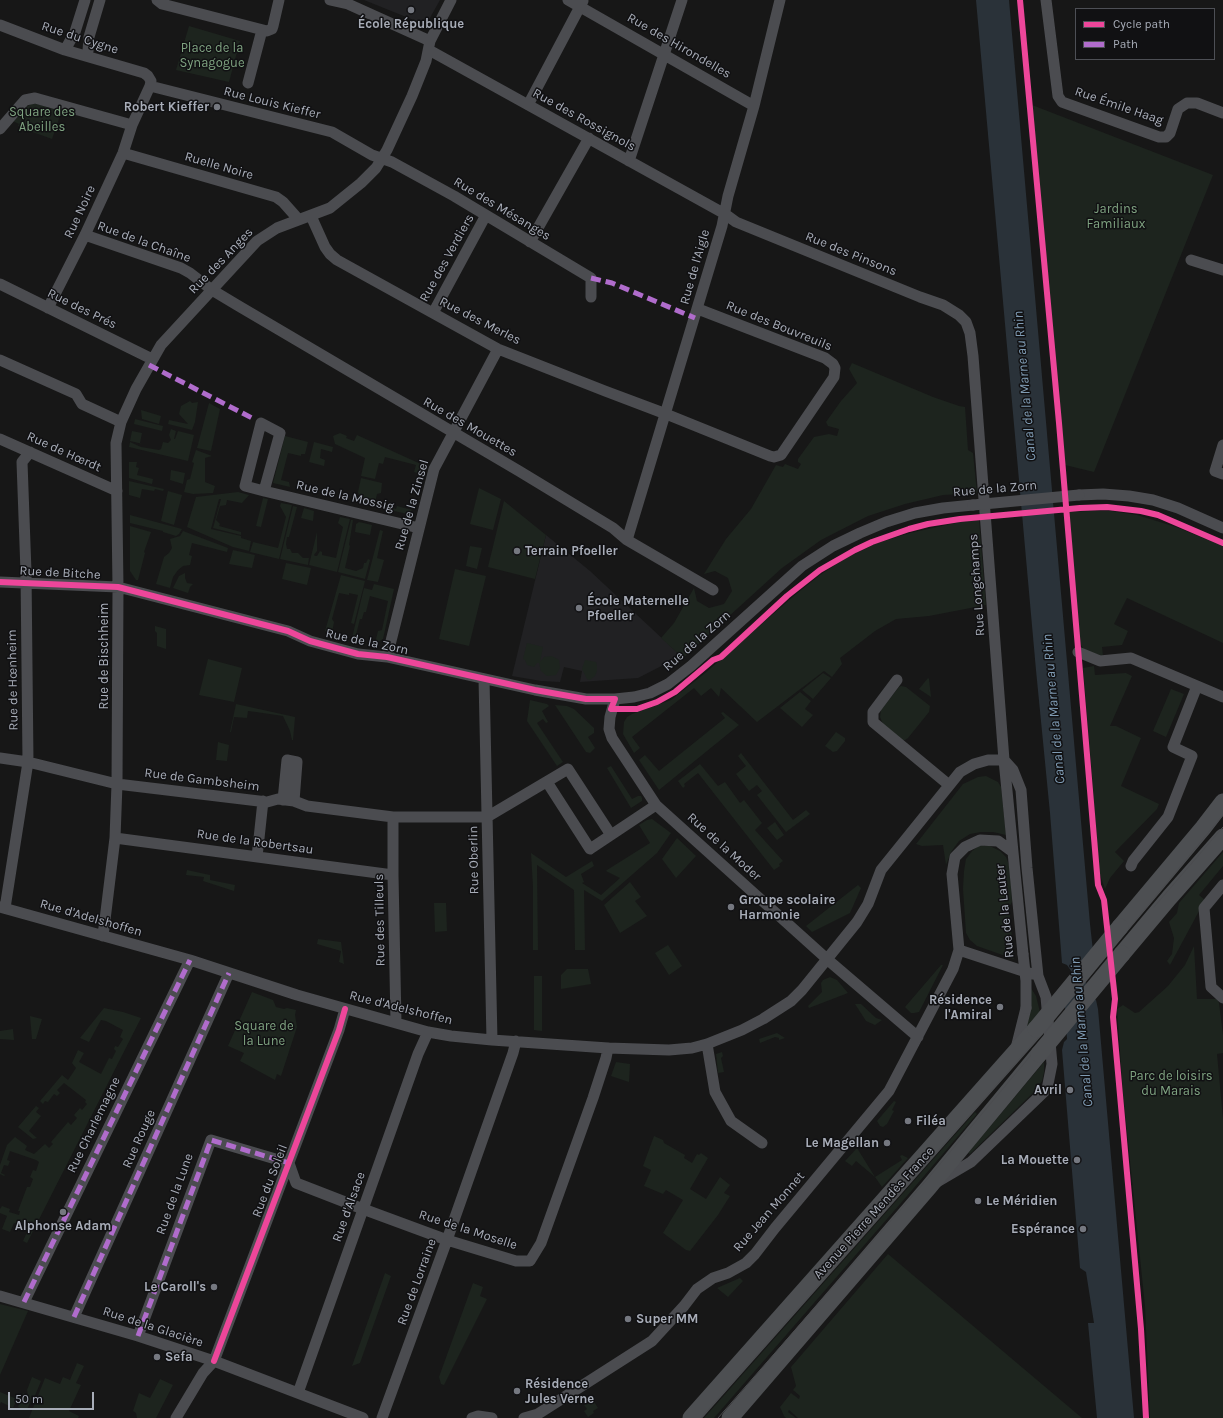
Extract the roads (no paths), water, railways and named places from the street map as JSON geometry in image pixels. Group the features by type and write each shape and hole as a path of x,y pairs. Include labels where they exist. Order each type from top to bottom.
{"main road":[{"name":"Avenue Pierre Mendès France","path":"691,1418 1014,1055 1223,802"},
{"name":"Avenue Pierre Mendès France","path":"730,1418 929,1187 1169,898 1223,837"}],"street":[{"path":"65,50 75,32 85,0"},
{"path":"87,56 89,37 100,0"},
{"path":"157,0 162,4 267,31 272,29 279,0"},
{"name":"Rue des Rossignols","path":"330,0 349,2 430,45 528,105 725,214"},
{"name":"Rue des Anges","path":"152,359 161,344 257,241 277,228 330,208 370,175 382,158 412,96 426,61 430,45 451,0"},
{"name":"Rue des Hirondelles","path":"568,0 582,3 754,106"},
{"path":"629,161 682,0"},
{"name":"Rue de l'Aigle","path":"627,540 698,309 725,214 728,196 754,106 780,0"},
{"name":"Rue Émile Haag","path":"1046,0 1058,96 1062,102 1160,137 1166,137 1170,133 1178,109 1187,103 1197,103 1223,112"},
{"path":"528,105 582,3"},
{"name":"Rue du Cygne","path":"0,25 65,50 144,73 150,82"},
{"path":"248,83 262,30"},
{"name":"Rue Louis Kieffer","path":"150,82 332,132 372,155 382,158"},
{"name":"Rue Noire","path":"48,308 85,235 123,153 132,125 150,82"},
{"path":"0,129 25,100 35,98 132,125"},
{"path":"530,242 589,138"},
{"name":"Ruelle Noire","path":"123,153 276,197 283,202 299,220"},
{"name":"Rue des Mésanges","path":"382,158 463,201 591,278 591,297"},
{"name":"Rue des Pinsons","path":"725,214 730,219 743,225 943,305 959,315 966,322"},
{"name":"Rue des Merles","path":"310,216 325,247 337,260 498,348 666,414"},
{"name":"Rue des Verdiers","path":"433,313 486,216"},
{"name":"Rue de la Chaîne","path":"85,235 181,268 212,290"},
{"path":"1191,260 1223,270"},
{"name":"Rue des Prés","path":"0,284 152,359"},
{"name":"Rue des Mouettes","path":"212,290 329,361 519,471 613,528 627,540 713,590"},
{"name":"Rue des Bouvreuils","path":"666,414 774,457 781,455 784,452 834,377 835,368 830,361 698,309"},
{"name":"Rue Longchamps","path":"966,322 970,333 973,356 1004,760 1013,852"},
{"name":"Rue de la Zinsel","path":"387,656 434,469 498,348"},
{"name":"Rue de Bischheim","path":"104,936 115,838 117,784 118,587 116,443 121,422 152,359"},
{"path":"0,360 76,394 82,404 121,422"},
{"name":"Rue de la Mossig","path":"264,491 280,433 261,423 245,486 264,491 419,528"},
{"name":"Rue de Hœrdt","path":"0,439 117,491"},
{"path":"1223,445 1215,471 1223,474"},
{"name":"Rue de Hœnheim","path":"3,907 28,762 26,583 22,462 30,452"},
{"name":"Rue de la Zorn","path":"118,587 288,631 310,641 358,654 387,656 484,679 586,699 615,699 634,697 650,693 668,684 691,666 802,566 833,546 879,525 908,515 943,508 1109,494 1153,500 1178,508 1223,528"},
{"name":"Rue de Bitche","path":"0,582 118,587"},
{"path":"1078,652 1100,661 1131,658 1223,697"},
{"name":"Rue Oberlin","path":"484,679 492,1040"},
{"path":"897,680 873,712 873,722 949,785 960,772 974,764 988,760 1004,760 1013,770 1021,790 1038,976 1046,997 1052,1064 1047,1089 971,1162 929,1187"},
{"path":"1131,866 1133,861 1168,817 1192,756 1173,747 1197,686"},
{"name":"Rue de la Moder","path":"615,699 610,717 609,728 612,738 656,805 828,960 918,1037"},
{"name":"Rue de Gambsheim","path":"0,758 28,762 117,784 263,801 288,800 307,806 393,817 487,817"},
{"path":"487,817 568,769 611,835"},
{"path":"547,782 590,849 656,805"},
{"name":"Rue d'Adelshoffen","path":"3,907 190,960 345,1009 428,1032 492,1040 608,1048 669,1050 692,1048 707,1044 742,1030 763,1019 791,1001 802,990 828,960 857,922 868,904 881,870 949,785"},
{"path":"257,857 263,801"},
{"name":"Rue des Tilleuls","path":"393,817 396,1022"},
{"name":"Rue de la Robertsau","path":"115,838 393,875"},
{"name":"Rue de la Lauter","path":"918,1037 953,969 959,950 952,874 955,857 965,847 980,840 998,841 1013,852 1026,981 1026,1008 1014,1055"},
{"path":"1223,885 1204,908 1211,987 1223,998"},
{"path":"959,950 1038,976"},
{"name":"Rue Charlemagne","path":"24,1302 190,960"},
{"name":"Rue Rouge","path":"74,1317 230,973"},
{"name":"Rue du Soleil","path":"214,1361 339,1030 345,1009"},
{"name":"Rue d'Alsace","path":"298,1393 418,1054 428,1032"},
{"name":"Rue Jean Monnet","path":"524,1418 538,1414 652,1341 684,1306 697,1289 713,1278 728,1273 746,1263 889,1091 918,1037"},
{"name":"Rue de Lorraine","path":"382,1418 447,1240 516,1042"},
{"path":"707,1044 715,1092 731,1121 762,1143"},
{"name":"Rue de la Moselle","path":"289,1163 296,1183 447,1240 516,1261 530,1261 541,1243 593,1098 608,1048"},
{"name":"Rue de la Lune","path":"138,1336 211,1140 289,1163"},
{"name":"Rue de la Glacière","path":"0,1296 138,1336 214,1361 298,1393 339,1414 363,1418"},
{"path":"176,1418 203,1372 214,1361"},
{"path":"472,1418 478,1416 492,1418"}],"water":[{"name":"Canal de la Marne au Rhin","path":"976,0 1009,0 1093,951 1085,966 1087,993 1096,1000 1098,1009 1134,1418 1097,1418 1088,1323 1094,1323 1086,1272 1080,1268 1062,1050 1064,1042 1067,1039 1065,1007 1074,975 1067,965 1062,963 1050,813"}],"tram line":[{"path":"701,1418 1038,1038 1223,815"},
{"path":"1154,907 1223,827"},
{"path":"718,1418 930,1176 1042,1042"}],"place":[{"name":"École République","path":"411,10"},
{"name":"Robert Kieffer","path":"217,107"},
{"name":"Terrain Pfoeller","path":"517,551"},
{"name":"École Maternelle Pfoeller","path":"579,608"},
{"name":"Groupe scolaire Harmonie","path":"731,907"},
{"name":"Résidence l'Amiral","path":"1000,1007"},
{"name":"Avril","path":"1070,1090"},
{"name":"Filéa","path":"908,1121"},
{"name":"Le Magellan","path":"887,1143"},
{"name":"La Mouette","path":"1077,1160"},
{"name":"Le Méridien","path":"978,1201"},
{"name":"Alphonse Adam","path":"63,1212"},
{"name":"Espérance","path":"1083,1229"},
{"name":"Le Caroll's","path":"214,1287"},
{"name":"Super MM","path":"628,1319"},
{"name":"Sefa","path":"157,1357"},
{"name":"Résidence Jules Verne","path":"517,1391"}],"park label":[{"name":"Place de la Synagogue","path":"212,56"},
{"name":"Square des Abeilles","path":"42,120"},
{"name":"Jardins Familiaux","path":"1116,216"},
{"name":"Square de la Lune","path":"264,1034"},
{"name":"Parc de loisirs du Marais","path":"1171,1084"}]}
